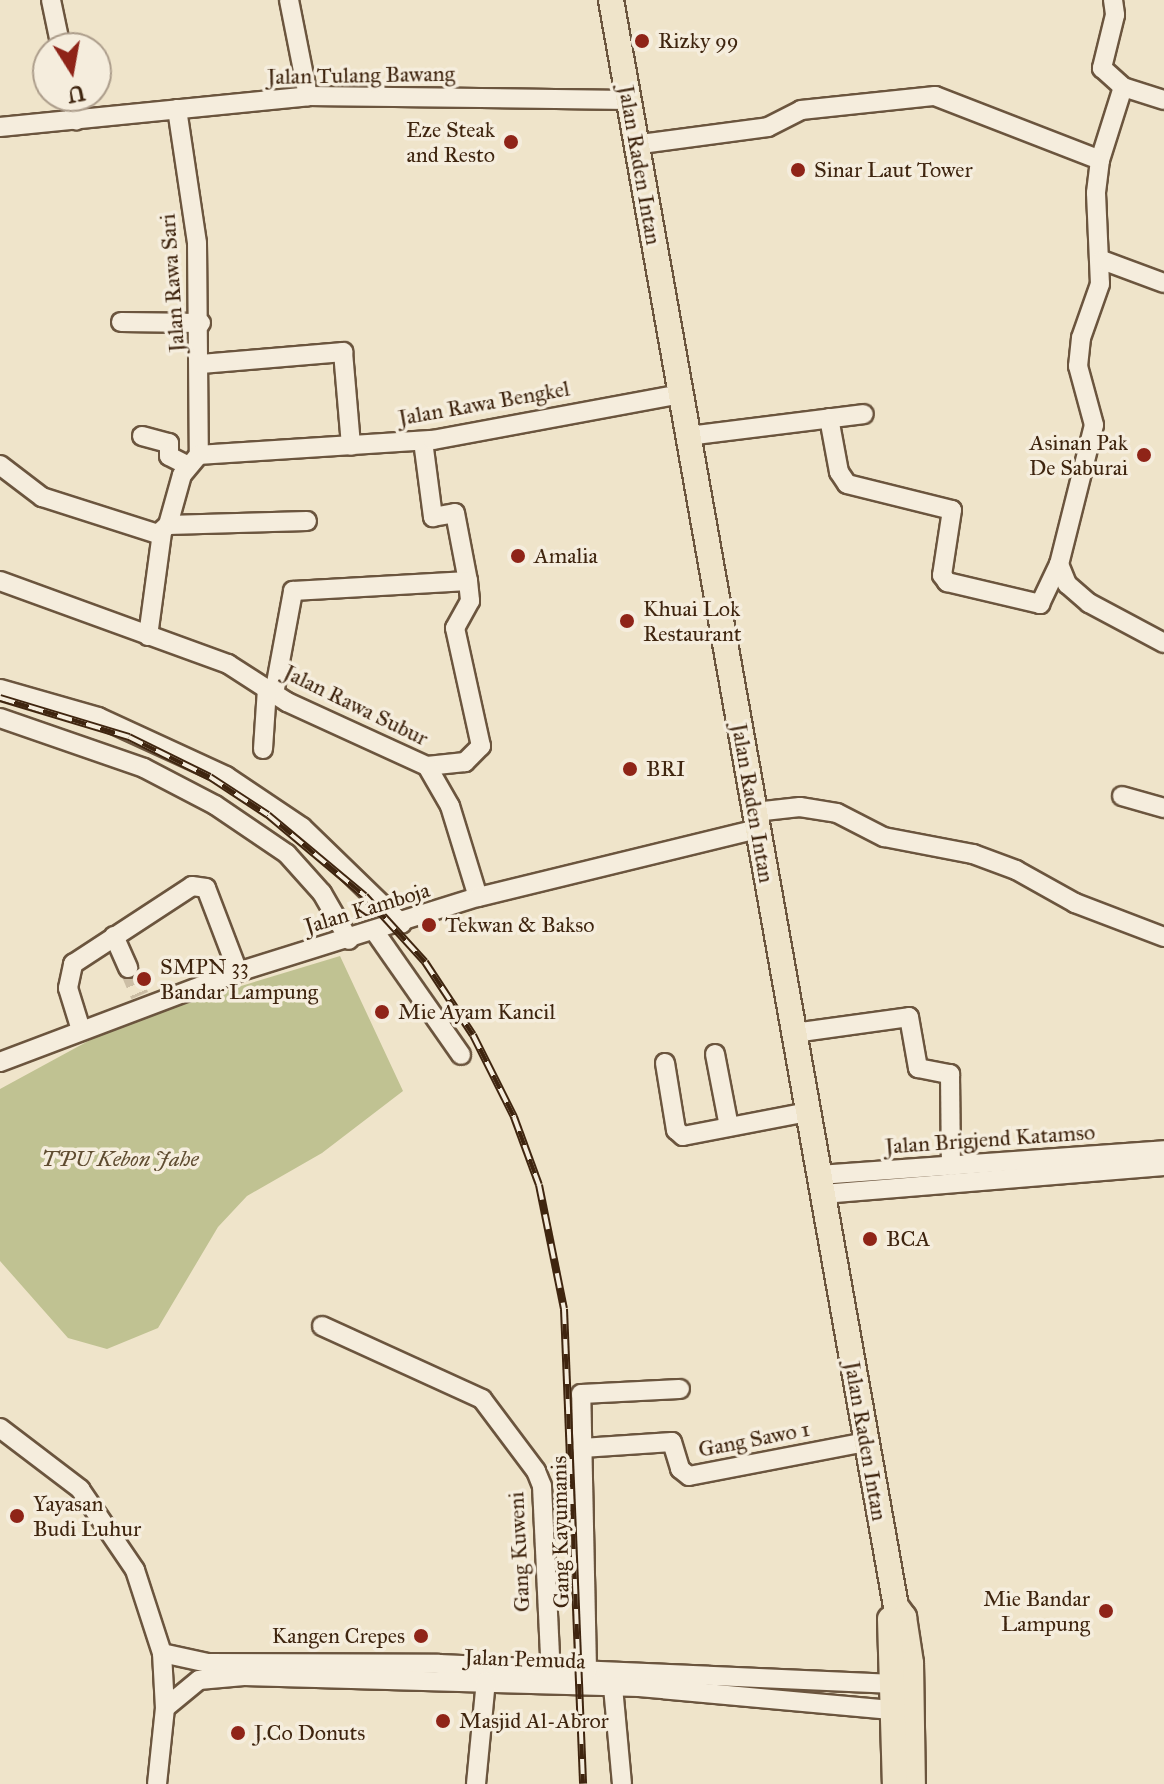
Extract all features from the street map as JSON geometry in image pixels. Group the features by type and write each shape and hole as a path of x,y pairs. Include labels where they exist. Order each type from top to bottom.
{"main road":[{"name":"Jalan Raden Intan","path":"611,0 629,100 641,144 688,436 866,1442 896,1606 904,1617 911,1663 913,1784"},
{"name":"Jalan Raden Intan","path":"895,1784 895,1684 890,1618 896,1606"}],"street":[{"path":"51,0 58,32"},
{"path":"289,0 308,96"},
{"path":"1113,0 1115,15 1102,68 1123,87 1164,100"},
{"path":"829,418 839,472 847,484 952,510 942,575 947,582 1040,604 1059,564 1094,425 1078,366 1081,338 1099,294 1102,260 1096,193 1100,160 1123,87"},
{"name":"Jalan Tulang Bawang","path":"0,127 308,96 629,100"},
{"path":"641,144 768,127 801,110 935,96 1100,160"},
{"name":"Jalan Rawa Sari","path":"148,636 165,529 194,460 201,364 197,243 177,109"},
{"path":"74,112 76,120"},
{"path":"1102,260 1164,283"},
{"path":"121,322 201,323"},
{"path":"201,364 343,352 351,446"},
{"name":"Jalan Rawa Bengkel","path":"194,460 423,441 681,394"},
{"path":"688,436 864,414"},
{"path":"142,436 169,443 169,456 194,460"},
{"path":"423,441 433,517 455,513 468,581 470,601 455,628 480,750 465,762 427,766"},
{"path":"0,465 42,497 165,529 307,521"},
{"path":"1059,564 1067,584 1089,603 1164,643"},
{"name":"Jalan Rawa Subur","path":"0,581 228,664 271,691 427,766 450,806 478,897"},
{"path":"263,749 271,691 293,591 345,592 468,581"},
{"path":"0,689 98,717 226,776 302,827 402,924"},
{"path":"0,718 144,768 215,805 287,854 322,893 349,940"},
{"path":"1122,796 1164,808"},
{"name":"Jalan Kamboja","path":"0,1062 141,1002 402,924 478,897 800,807 837,813 884,837 973,854 1016,870 1075,903 1164,937"},
{"path":"81,1030 68,988 73,964 192,886 203,885 238,972"},
{"path":"375,932 461,1055"},
{"path":"114,936 128,968"},
{"path":"794,1033 909,1017 918,1068 950,1074 951,1166"},
{"path":"715,1054 729,1127"},
{"path":"665,1063 676,1130 683,1136 808,1112"},
{"name":"Jalan Brigjend Katamso","path":"821,1184 951,1166 1164,1150"},
{"name":"Jalan Brigjend Katamso","path":"821,1184 1164,1166"},
{"name":"Gang Kuweni","path":"322,1326 482,1399 536,1471 542,1486 550,1670"},
{"name":"Gang Kayumanis","path":"587,1670 581,1394 680,1389"},
{"path":"0,1428 57,1467 102,1514 135,1570 162,1653 165,1708 157,1784"},
{"name":"Gang Sawo 1","path":"582,1448 677,1443 680,1469 689,1476 866,1442"},
{"name":"Jalan Pemuda","path":"162,1653 208,1663 587,1670 894,1710"},
{"name":"Jalan Pemuda","path":"165,1708 184,1688 213,1677 486,1681 550,1670 613,1687 640,1679 803,1679 895,1684"},
{"path":"800,1699 803,1679"},
{"path":"476,1784 486,1681"},
{"path":"613,1687 622,1784"}],"green space":[{"name":"TPU Kebon Jahe","path":"340,956 403,1091 322,1153 247,1196 218,1227 158,1328 107,1349 68,1338 0,1261 0,1089 125,1021"}],"tunnel":[{"path":"128,968 140,996"}],"railway":[{"path":"0,698 129,737 210,777 268,815 365,896 425,962 473,1035 514,1117 539,1185 564,1309 583,1784"}],"place":[{"name":"Rizky 99","path":"642,41"},
{"name":"Eze Steak and Resto","path":"511,142"},
{"name":"Sinar Laut Tower","path":"798,170"},
{"name":"Asinan Pak De Saburai","path":"1144,455"},
{"name":"Amalia","path":"518,556"},
{"name":"Khuai Lok Restaurant","path":"627,621"},
{"name":"BRI","path":"630,769"},
{"name":"Tekwan & Bakso","path":"429,925"},
{"name":"SMPN 33 Bandar Lampung","path":"144,979"},
{"name":"Mie Ayam Kancil","path":"382,1012"},
{"name":"BCA","path":"870,1239"},
{"name":"Yayasan Budi Luhur","path":"17,1516"},
{"name":"Mie Bandar Lampung","path":"1106,1611"},
{"name":"Kangen Crepes","path":"421,1636"},
{"name":"Masjid Al-Abror","path":"443,1721"},
{"name":"J.Co Donuts","path":"238,1733"}]}
